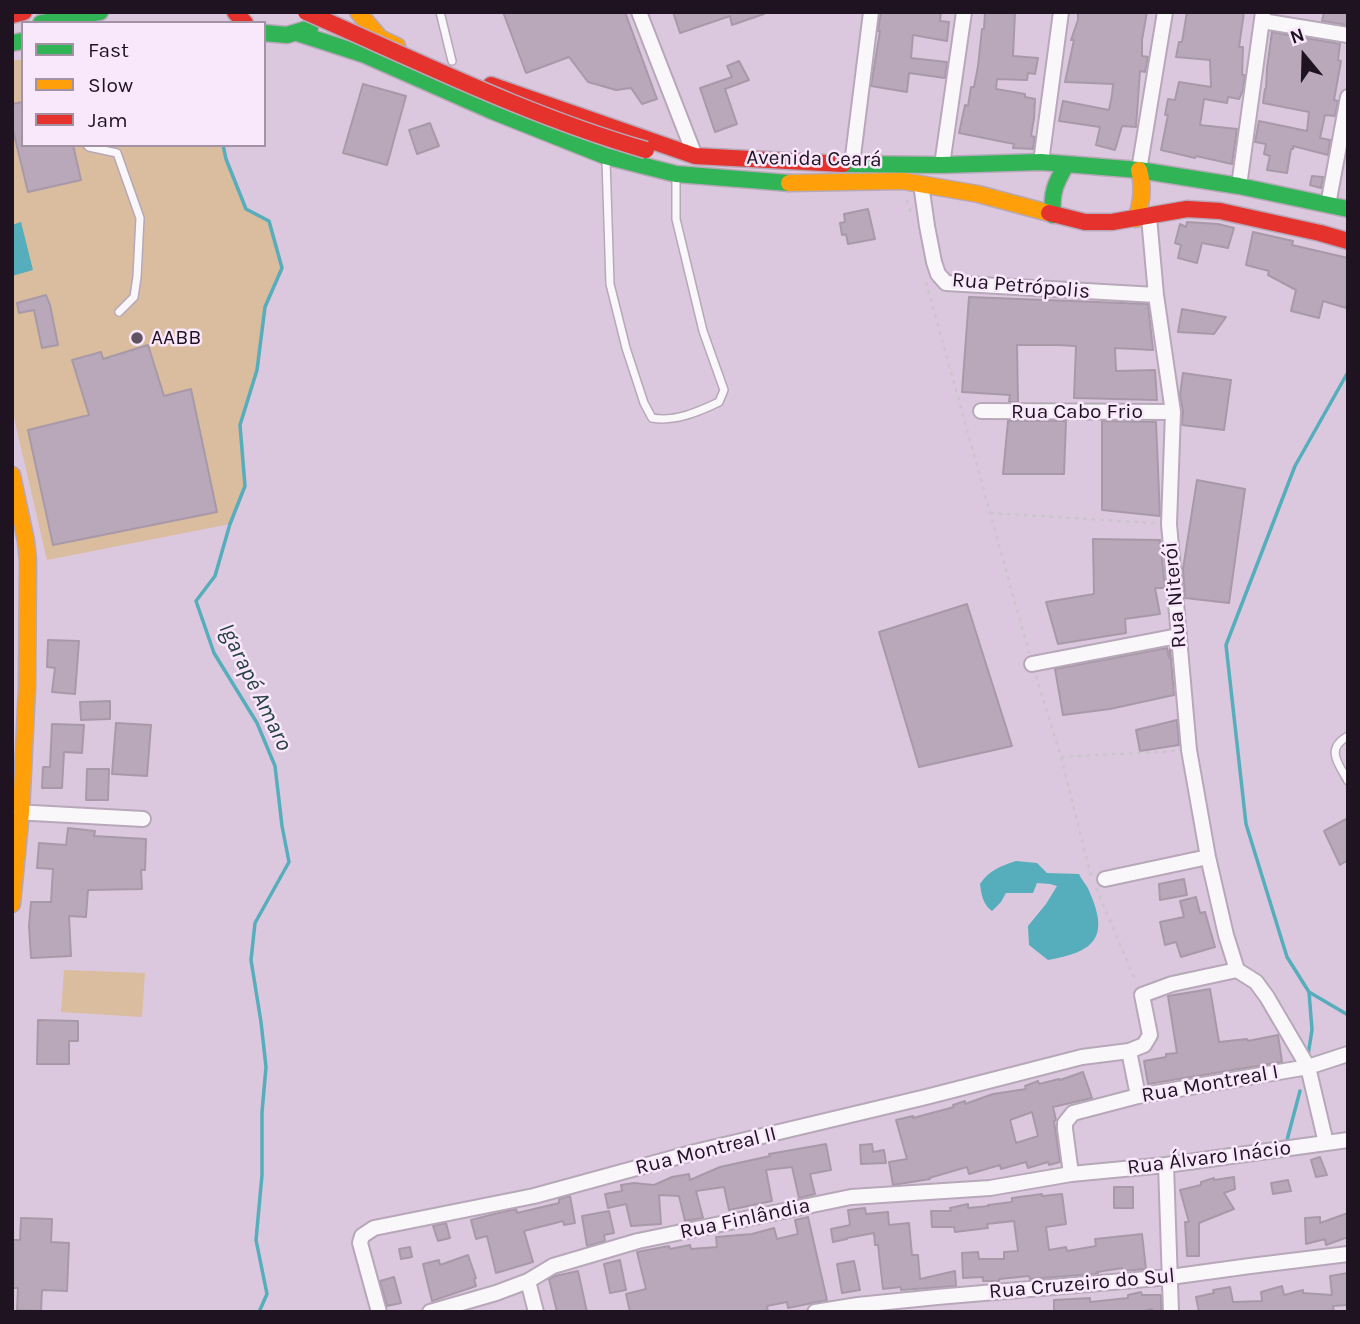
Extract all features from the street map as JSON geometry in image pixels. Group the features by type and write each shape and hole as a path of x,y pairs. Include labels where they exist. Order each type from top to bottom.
{"main road":[{"path":"12,15 24,12"},
{"path":"52,21 100,12"},
{"path":"306,12 428,68 597,136 646,150 691,154"},
{"path":"297,33 316,24 327,12"},
{"name":"Avenida Ceará","path":"358,12 380,38 404,49 483,82 691,154 852,164 1041,162 1139,170 1239,186 1348,209"},
{"name":"Avenida Ceará","path":"266,34 276,36 297,33 365,55 492,111 606,156 676,174 786,183 903,181 978,194 1085,222 1112,222 1187,209 1220,211 1348,241"},
{"path":"1053,215 1051,195 1066,165"},
{"path":"1139,170 1143,180 1142,218"},
{"path":"12,475 19,542 28,561 12,904"}],"street":[{"path":"639,12 691,154"},
{"path":"852,164 871,12"},
{"path":"942,165 964,12"},
{"path":"1041,162 1061,12"},
{"path":"1139,170 1165,12"},
{"path":"1239,186 1263,17 1348,35"},
{"path":"1328,205 1348,97"},
{"name":"Rua Petrópolis","path":"921,184 934,262 938,274 946,283 1156,295"},
{"name":"Rua Niterói","path":"1142,218 1173,412 1169,524 1189,750 1208,856 1237,970"},
{"name":"Rua Cabo Frio","path":"981,411 1173,412"},
{"path":"1032,664 1178,636"},
{"path":"16,812 143,819"},
{"path":"1097,882 1208,856"},
{"path":"1138,1096 1129,1051 1144,1045 1150,1035 1142,995 1172,984 1237,970 1256,982 1267,997 1308,1067 1326,1143"},
{"name":"Rua Montreal II","path":"379,1312 359,1243 362,1236 374,1228 534,1196 695,1152 913,1101 1082,1057 1129,1051"},
{"name":"Rua Montreal I","path":"1071,1174 1065,1123 1073,1113 1138,1096 1308,1067 1348,1054"},
{"name":"Rua Álvaro Inácio","path":"1071,1174 1166,1165 1348,1140"},
{"path":"1166,1165 1171,1312"},
{"name":"Rua Finlândia","path":"429,1312 496,1293 528,1281 553,1266 638,1241 851,1197 990,1188 1071,1174"},
{"name":"Rua Cruzeiro do Sul","path":"815,1312 937,1297 1170,1277 1348,1254"},
{"path":"528,1281 536,1312"}],"lane":[{"path":"440,12 452,61"},
{"path":"89,147 116,149 140,218 138,277 134,297 119,312"},
{"path":"606,156 610,284 625,348 644,403 652,418 664,420 697,412 719,402 724,390 703,331 676,219 676,174"},
{"path":"1348,736 1339,740 1335,746 1335,755 1348,781"}],"path":[{"path":"903,181 912,220"},
{"path":"924,272 1032,664 1097,882 1142,995"},
{"path":"990,513 1169,524"},
{"path":"1061,757 1189,750"}],"shaded area":[{"name":"AABB","path":"21,59 21,147 223,147 246,209 269,221 282,268 265,307 257,370 240,425 245,486 230,524 47,560 12,409 12,61"},
{"path":"64,970 145,973 142,1017 61,1012"}],"water":[{"path":"21,222 33,270 12,276 12,225"},
{"path":"1016,861 1037,863 1047,873 1079,874 1096,909 1098,922 1093,941 1076,953 1048,960 1029,945 1028,926 1057,886 1037,883 1033,893 1006,893 992,911 986,906 980,884 991,872"}],"building":[{"path":"503,12 625,12 657,99 642,104 631,88 616,90 588,82 569,57 526,73"},
{"path":"673,12 764,14 732,25 730,16 680,33"},
{"path":"881,12 941,12 940,21 949,22 947,41 913,35 911,58 947,62 945,78 909,73 907,92 871,86"},
{"path":"985,12 1015,12 1013,56 1038,58 1035,74 1028,73 1027,80 997,79 996,89 1025,94 1025,97 1035,99 1031,136 1035,137 1033,149 1013,148 1014,144 959,133 965,105 968,106 971,87 974,87"},
{"path":"1078,12 1147,12 1142,56 1148,57 1145,72 1140,71 1136,127 1122,126 1115,150 1096,145 1100,127 1059,121 1063,101 1109,110 1112,95 1113,84 1065,82"},
{"path":"1187,12 1244,12 1239,47 1243,47 1243,90 1239,99 1228,97 1227,103 1204,99 1200,125 1237,129 1232,164 1161,150 1168,115 1165,115 1168,99 1175,100 1179,82 1211,87 1210,60 1176,57 1179,42 1182,42"},
{"path":"1324,12 1348,12 1348,25 1322,21"},
{"path":"1272,32 1340,44 1338,60 1341,61 1334,100 1338,101 1335,116 1325,115 1320,138 1330,140 1328,155 1293,146 1287,173 1267,170 1270,156 1264,154 1266,144 1255,142 1259,121 1307,131 1309,112 1263,103"},
{"path":"739,61 749,80 725,89 737,124 715,132 700,88 732,77 727,66"},
{"path":"363,84 406,96 387,165 343,153"},
{"path":"21,102 21,147 73,147 81,180 28,192 12,126 12,104"},
{"path":"430,123 439,146 417,154 409,130"},
{"path":"1312,176 1323,177 1321,188 1310,185"},
{"path":"868,209 875,239 848,244 846,234 842,235 840,223 845,222 844,214"},
{"path":"1187,222 1234,228 1228,248 1202,243 1197,263 1178,258 1181,245 1175,243 1180,224 1186,227"},
{"path":"1253,232 1293,241 1292,245 1348,258 1346,308 1323,301 1319,318 1291,311 1296,290 1268,275 1269,271 1246,265"},
{"path":"46,295 58,345 42,348 34,310 19,313 17,303"},
{"path":"969,297 1148,304 1153,350 1115,348 1116,371 1155,370 1157,400 1074,398 1076,346 1057,345 1017,345 1018,402 1009,402 1010,395 962,392"},
{"path":"1182,309 1226,317 1214,334 1178,332"},
{"path":"148,345 164,396 191,389 217,512 53,545 28,430 89,415 72,360 101,352 103,359"},
{"path":"1183,373 1231,380 1224,430 1182,425 1180,395"},
{"path":"1008,421 1066,421 1064,474 1003,474"},
{"path":"1102,421 1156,422 1160,516 1102,510"},
{"path":"1197,480 1245,489 1229,603 1185,598 1183,569"},
{"path":"1093,539 1160,540 1165,588 1155,588 1160,614 1125,619 1126,633 1058,644 1046,602 1094,594"},
{"path":"967,604 1012,746 919,767 879,632"},
{"path":"48,640 79,641 75,694 52,692 55,668 47,667"},
{"path":"1167,648 1169,658 1170,648 1174,695 1110,709 1063,715 1055,669"},
{"path":"110,701 110,719 81,720 80,702"},
{"path":"1177,720 1179,745 1140,751 1136,730"},
{"path":"116,723 151,725 147,776 112,774"},
{"path":"52,724 84,725 82,753 64,752 62,788 42,788 43,767 50,767"},
{"path":"87,769 109,769 108,800 86,800"},
{"path":"1348,818 1348,860 1340,865 1324,831"},
{"path":"68,828 95,831 94,836 146,839 145,870 141,870 142,889 88,890 86,917 69,916 71,956 31,958 31,902 51,902 53,869 37,868 39,843 66,845"},
{"path":"1184,879 1187,895 1160,900 1159,884"},
{"path":"1196,897 1200,913 1205,912 1215,947 1181,957 1176,942 1165,945 1160,922 1184,917 1180,901"},
{"path":"1210,989 1219,1042 1248,1041 1278,1035 1282,1062 1148,1084 1144,1061 1177,1053 1168,996"},
{"path":"38,1020 78,1021 78,1041 69,1041 69,1064 37,1064"},
{"path":"1083,1072 1092,1098 1053,1107 1060,1162 1049,1165 1048,1162 1028,1168 1026,1162 1001,1169 1000,1165 969,1174 967,1167 930,1179 893,1185 889,1162 907,1159 896,1120 913,1118 993,1094 1026,1089 1025,1086 1038,1081 1039,1084","holes":["1032,1112 1038,1136 1016,1143 1010,1120"]},
{"path":"826,1144 831,1170 810,1174 815,1194 799,1198 792,1167 766,1170 772,1201 729,1210 724,1187 696,1191 703,1218 685,1221 679,1196 659,1195 661,1224 631,1226 626,1204 608,1208 605,1194 622,1191 621,1185 654,1185 672,1177 689,1174 690,1180 720,1167 770,1156 769,1154"},
{"path":"872,1144 873,1152 884,1150 886,1163 861,1164 860,1145"},
{"path":"1320,1157 1327,1175 1316,1177 1311,1160"},
{"path":"1234,1177 1235,1189 1224,1193 1234,1209 1199,1223 1199,1256 1187,1256 1185,1222 1189,1222 1180,1190 1201,1185 1201,1182 1214,1178"},
{"path":"1288,1180 1291,1191 1273,1194 1271,1183"},
{"path":"1114,1187 1133,1187 1133,1208 1114,1208"},
{"path":"1062,1194 1066,1224 1046,1227 1049,1250 1066,1247 1067,1251 1096,1246 1095,1239 1142,1234 1146,1269 1122,1271 1122,1268 1094,1274 1030,1279 1029,1276 999,1281 983,1281 983,1277 963,1278 962,1253 978,1252 979,1259 1004,1259 1004,1252 1018,1251 1014,1221 987,1224 988,1228 955,1232 954,1227 932,1227 931,1211 951,1211 950,1208 968,1204 968,1208 989,1206 1012,1202 1012,1198"},
{"path":"570,1196 575,1223 564,1225 563,1221 524,1231 533,1262 496,1273 487,1236 476,1239 471,1220 516,1209 517,1213 559,1203 559,1199"},
{"path":"865,1208 866,1214 888,1212 889,1225 909,1223 912,1255 918,1255 920,1279 955,1271 956,1286 883,1289 874,1233 833,1242 831,1229 850,1225 848,1210"},
{"path":"609,1211 614,1233 604,1235 605,1241 587,1246 582,1216"},
{"path":"1348,1213 1348,1237 1326,1245 1325,1239 1306,1244 1305,1218 1320,1217 1320,1223"},
{"path":"808,1217 827,1300 788,1308 787,1302 767,1306 768,1312 630,1312 626,1294 646,1289 637,1252 669,1246 670,1249 690,1245 691,1249 717,1247 716,1237 752,1234 774,1228 777,1239 798,1234 795,1220"},
{"path":"21,1218 52,1219 51,1242 69,1243 67,1291 42,1290 41,1311 17,1310 18,1288 12,1288 12,1240 20,1240"},
{"path":"446,1223 450,1238 438,1241 433,1226"},
{"path":"410,1247 412,1257 401,1259 399,1249"},
{"path":"468,1255 476,1286 432,1301 423,1264 439,1260 440,1265"},
{"path":"620,1260 626,1290 610,1293 604,1264"},
{"path":"854,1261 860,1290 842,1293 837,1264"},
{"path":"578,1271 587,1312 557,1312 549,1279"},
{"path":"1348,1273 1348,1305 1333,1306 1334,1312 1199,1312 1196,1297 1214,1293 1213,1290 1230,1287 1233,1302 1262,1301 1261,1292 1282,1286 1284,1295 1303,1290 1303,1293 1332,1295 1330,1276"},
{"path":"394,1277 401,1303 387,1306 380,1281"},
{"path":"1141,1292 1142,1295 1161,1295 1161,1312 1152,1312 1152,1309 1141,1312 1054,1312 1054,1300 1090,1298 1090,1302 1128,1298 1128,1295"}],"waterway":[{"name":"Igarapé Amaro","path":"223,147 246,209 269,221 282,268 265,307 257,370 240,425 245,486 230,524 215,576 196,601 214,653 257,723 275,766 289,862 255,923 251,960 266,1067 262,1112 262,1175 256,1240 267,1294 259,1312"},
{"path":"1348,372 1295,466 1226,645 1246,824 1287,957 1309,992 1348,1015"},
{"path":"1308,1055 1312,1030 1309,992"},
{"path":"1287,1140 1300,1091"}],"traffic: fast":[{"path":"52,21 100,12"},
{"path":"266,33 287,35 310,28"},
{"path":"297,33 365,55 492,111 605,156 676,174 789,183"},
{"path":"12,43 21,41"},
{"path":"843,164 1041,162 1139,170 1239,186 1348,209"},
{"path":"1053,215 1055,189 1066,165"}],"traffic: slow":[{"path":"358,12 380,38 397,46"},
{"path":"1136,219 1142,194 1139,170"},
{"path":"789,183 903,181 978,194 1049,213"},
{"path":"12,475 28,561 27,688 21,812 12,904"}],"traffic: jam":[{"path":"12,15 24,12"},
{"path":"235,12 243,21"},
{"path":"306,12 516,104 646,150"},
{"path":"491,85 695,156 843,164"},
{"path":"1049,213 1085,222 1112,222 1187,209 1220,211 1348,241"}],"place":[{"name":"AABB","path":"137,338"}]}
